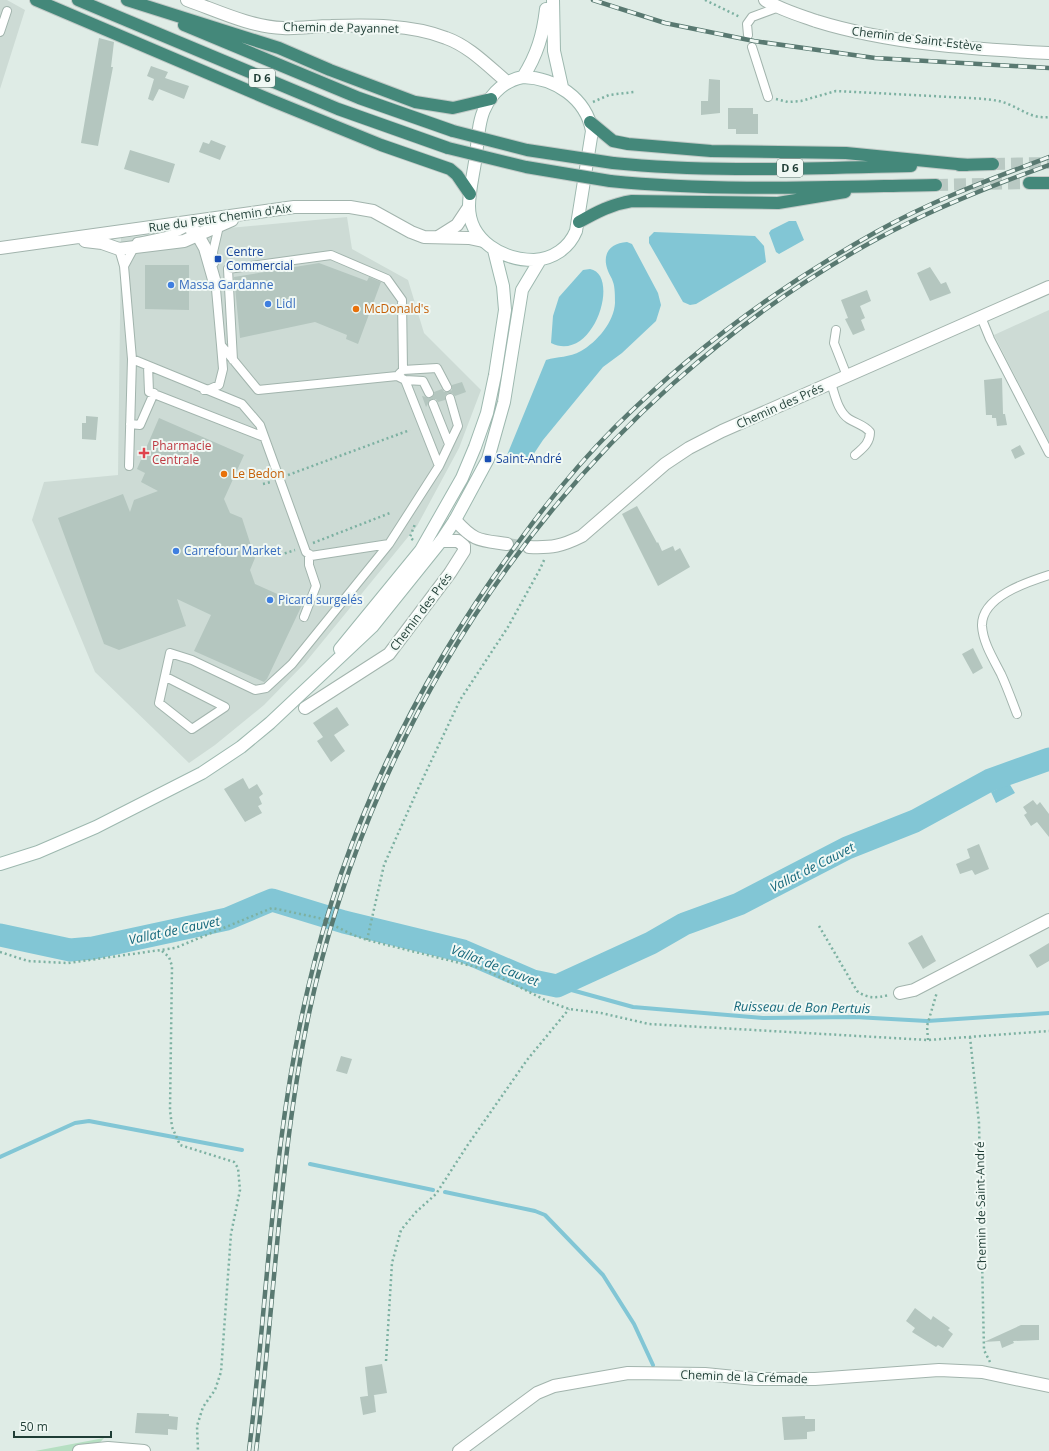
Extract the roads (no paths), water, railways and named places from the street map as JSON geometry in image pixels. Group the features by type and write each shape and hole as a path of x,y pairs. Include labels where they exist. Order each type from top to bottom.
{"highway":[{"path":"36,0 287,107 381,145 450,169 457,175 470,194"},
{"name":"D 6","path":"78,0 338,109 448,148 526,167 610,181 664,186 936,185"},
{"name":"D 6","path":"123,0 359,98 453,131 527,150 613,164 715,170 993,164"},
{"path":"127,0 279,48 330,70 415,102 453,108 491,99"},
{"path":"590,122 613,141 628,144 711,151 846,153 967,165"},
{"path":"1029,184 1049,183"},
{"path":"579,222 600,210 618,203 632,201 778,203 885,186"}],"street":[{"name":"Chemin de Payannet","path":"188,0 241,19 272,27 374,26 435,34 445,37 466,48 507,82"},
{"path":"523,77 533,62 541,40 548,0"},
{"path":"553,0 554,51 562,88"},
{"name":"Chemin de Saint-Estève","path":"766,0 779,7 842,29 867,35 951,45 1049,53"},
{"path":"523,77 543,79 562,88 582,109 590,122 592,131 579,222 573,240 560,252 540,260 514,258 494,250 483,241 472,222 469,207 470,194 482,116 491,99 507,82 523,77"},
{"name":"Rue du Petit Chemin d'Aix","path":"0,248 294,207 350,207 373,212 411,232 435,238 469,238 483,241"},
{"path":"435,238 453,229 469,207"},
{"path":"63,239 102,243 119,250 134,248 184,241 246,214"},
{"path":"157,226 196,232 205,248 215,283"},
{"path":"310,686 422,550 462,478 487,413 495,375 505,310 503,286 494,250"},
{"path":"0,864 38,852 96,827 202,773 270,723 372,627 441,541 455,520 488,459 506,395 522,290 540,260"},
{"name":"Chemin des Prés","path":"530,547 545,548 566,544 582,536 665,464 689,448 831,383 1049,287"},
{"path":"455,520 469,535 477,539 507,544"},
{"name":"Chemin des Prés","path":"305,708 389,654 450,574 464,551 464,546 458,541 441,541"},
{"path":"900,994 914,990 942,974 990,952 1049,920"},
{"name":"Chemin de la Crémade","path":"459,1451 537,1392 554,1386 628,1373 705,1374 755,1379 808,1379 939,1370 982,1372 1049,1386"},
{"path":"79,1451 108,1448 144,1451"}],"lane":[{"path":"748,35 747,24 752,17 779,7"},
{"path":"0,32 6,10"},
{"path":"752,46 768,97"},
{"path":"124,266 137,242 176,234 194,222"},
{"path":"204,390 220,385 223,369 213,252 219,226"},
{"path":"119,250 124,266 132,359 129,466"},
{"path":"233,360 228,269 331,255 387,279 402,300 404,370"},
{"path":"981,317 990,339 1049,453"},
{"path":"836,330 834,342 847,376"},
{"path":"221,345 258,390 397,376 405,380 423,381 429,393"},
{"path":"132,359 204,390 242,404 260,425 306,551 316,586 304,617"},
{"path":"148,366 149,392 264,437"},
{"path":"397,376 404,370 437,368 447,387"},
{"path":"405,380 439,466"},
{"path":"831,383 843,414 849,419 865,426 870,432 870,439 855,455"},
{"path":"130,424 140,425 154,394"},
{"path":"166,677 226,707 192,729 158,703 166,677 170,653 192,660 255,690 266,688 292,664 389,544 439,466 458,426 450,398"},
{"path":"433,404 449,444"},
{"path":"306,551 311,556 389,544"},
{"path":"1017,714 985,639 982,625 986,610 997,599 1010,591 1049,575"}],"water":[{"path":"789,221 796,221 804,240 779,254 776,252 769,233 771,230"},
{"path":"654,232 755,236 764,246 766,262 696,304 690,305 683,302 649,243 649,237"},
{"path":"627,242 632,244 658,293 661,305 656,321 622,353 603,367 543,440 533,455 529,458 523,457 518,462 506,463 505,460 546,360 572,355 581,351 599,337 612,317 615,303 615,289 606,265 607,254 616,244"},
{"path":"590,269 599,274 603,286 603,300 598,316 590,330 580,341 566,346 551,343 553,316 559,297 583,270"},
{"path":"1009,783 1015,793 996,803 991,792"}],"waterway":[{"name":"Vallat de Cauvet","path":"0,935 70,950 93,948 227,919 272,900 344,922 463,951 533,981 557,986 651,943 684,924 739,904 847,848 915,821 990,780 1049,759"},
{"name":"Ruisseau de Bon Pertuis","path":"557,986 633,1007 763,1018 855,1017 927,1021 1049,1013"},
{"path":"0,1157 75,1123 89,1121 242,1150"},
{"path":"310,1164 433,1190"},
{"path":"445,1192 535,1211 545,1215 603,1275 634,1324 653,1365"}],"tunnel":[{"path":"993,164 1049,163"},
{"path":"936,185 1029,183"},
{"path":"507,544 529,547"}],"railway":[{"path":"593,0 665,23 754,41 875,58 1049,68"},
{"path":"249,1451 256,1393 272,1219 286,1103 308,988 324,927 343,868 365,810 391,753 419,698 450,644 484,591 520,540 542,510 577,468 602,440 644,399 706,345 739,320 806,274 876,232 940,200 1049,157"},
{"path":"256,1451 283,1182 307,1023 339,902 383,785 439,674 507,569 585,472 673,383 771,306 877,239 962,199 1049,165"}],"place":[{"name":"Centre Commercial","path":"218,259"},
{"name":"Massa Gardanne","path":"171,285"},
{"name":"Lidl","path":"268,304"},
{"name":"McDonald's","path":"356,309"},
{"name":"Pharmacie Centrale","path":"144,453"},
{"name":"Saint-André","path":"488,459"},
{"name":"Le Bedon","path":"224,474"},
{"name":"Carrefour Market","path":"176,551"},
{"name":"Picard surgelés","path":"270,600"}]}
